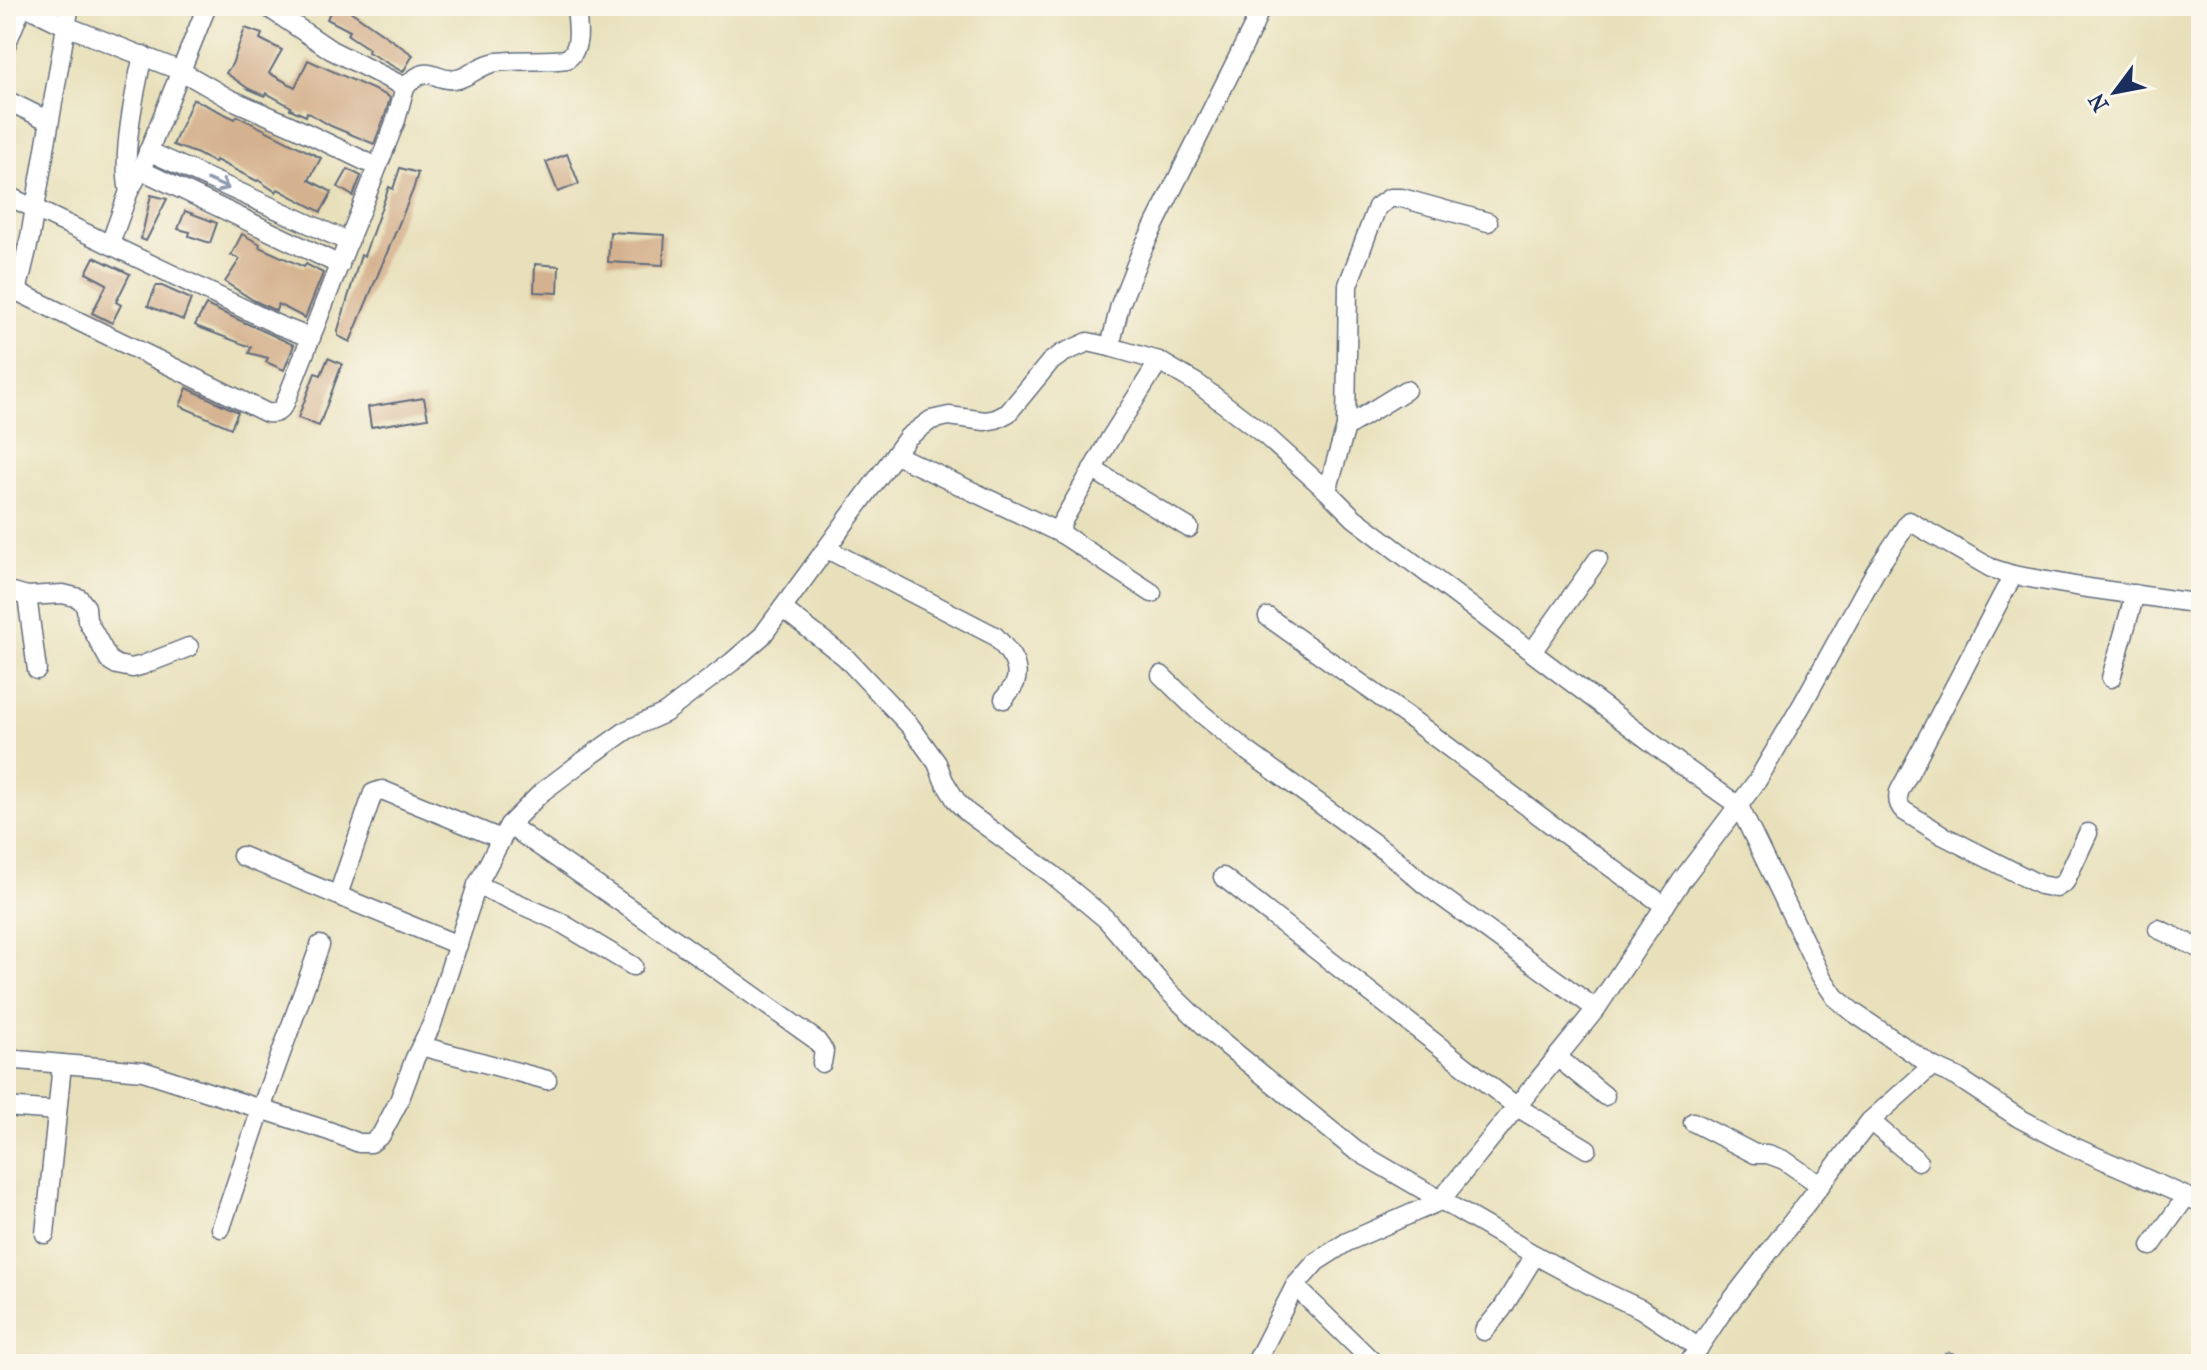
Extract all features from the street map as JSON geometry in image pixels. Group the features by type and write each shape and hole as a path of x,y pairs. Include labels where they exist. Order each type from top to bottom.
{"street":[{"path":"6,45 24,6 66,26 181,71 230,99 377,167"},
{"path":"70,6 30,237 12,289 267,413 278,412 282,408 396,120 405,87 422,74 455,80 480,66 496,62 567,59 577,46 576,6"},
{"path":"110,244 129,191 141,170 207,6"},
{"path":"266,6 331,50 405,87"},
{"path":"1110,347 1120,305 1141,252 1261,7"},
{"path":"129,191 126,162 143,55"},
{"path":"6,100 49,121"},
{"path":"148,151 349,242"},
{"path":"141,170 340,265"},
{"path":"6,195 311,338"},
{"path":"1327,491 1346,427 1348,285 1377,207 1390,198 1402,198 1488,222"},
{"path":"6,1059 143,1071 359,1143 371,1143 381,1135 399,1101 432,1024 477,885 505,832 542,792 627,730 665,713 762,636 908,437 931,420 949,416 985,421 1008,413 1044,368 1063,353 1088,342 1159,361 1198,384 1266,436 1354,518 1739,806 1807,951 1835,997 1932,1066 1957,1077 2019,1118 2194,1200 2151,1246"},
{"path":"1062,534 1061,524 1159,361"},
{"path":"1346,427 1406,390"},
{"path":"896,455 1062,534 1152,593"},
{"path":"1092,469 1189,528"},
{"path":"1255,1364 1295,1286 1316,1262 1347,1242 1440,1201 1596,1009 1665,906 1757,781 1875,572 1909,521 1991,568 2013,575 2201,604"},
{"path":"827,549 995,636 1007,649 1017,673 1015,683 1004,699"},
{"path":"1532,652 1598,559"},
{"path":"2013,575 1899,792 1899,806 1944,836 2040,885 2056,888 2065,882 2088,833"},
{"path":"6,590 27,596 63,594 79,598 86,607 87,620 102,648 109,660 117,665 132,668 189,647"},
{"path":"2111,678 2135,594"},
{"path":"27,596 37,670"},
{"path":"783,609 845,657 911,727 937,763 957,802 968,813 1052,874 1106,919 1166,989 1215,1036 1355,1150 1535,1255 1641,1309 1699,1348"},
{"path":"1268,617 1665,906"},
{"path":"1161,675 1247,751 1596,1009"},
{"path":"338,895 376,791 382,790 505,832 680,943 816,1040 824,1051 822,1063"},
{"path":"242,856 458,945"},
{"path":"1223,877 1517,1107 1587,1149"},
{"path":"477,885 558,921 633,966"},
{"path":"2158,929 2201,949"},
{"path":"221,1228 320,945"},
{"path":"421,1046 547,1080"},
{"path":"1557,1057 1605,1096"},
{"path":"45,1234 62,1064"},
{"path":"1688,1364 1721,1314 1870,1121 1932,1066"},
{"path":"6,1107 57,1111"},
{"path":"1870,1121 1918,1161"},
{"path":"1693,1122 1755,1154 1768,1154 1784,1160 1820,1185"},
{"path":"1484,1331 1502,1309 1535,1255"},
{"path":"1295,1286 1375,1364"}],"building":[{"path":"333,6 343,6 413,55 403,72 368,52 369,49 348,35 350,31 327,19"},
{"path":"245,28 262,34 260,39 282,50 269,73 295,87 308,60 388,96 385,116 374,144 307,112 306,116 290,109 266,93 265,96 249,89 226,73"},
{"path":"193,99 235,119 237,116 321,158 309,180 332,192 321,212 216,160 215,163 173,145"},
{"path":"567,154 579,184 558,192 546,162"},
{"path":"400,168 418,173 350,342 338,336 338,330 361,255 364,256 389,187 393,189"},
{"path":"348,169 361,176 353,196 338,187"},
{"path":"151,195 167,199 146,241 141,239"},
{"path":"185,211 217,223 210,243 178,229"},
{"path":"610,232 665,235 663,265 608,262"},
{"path":"242,234 260,244 259,247 323,273 305,318 278,304 276,311 225,282 240,259 231,255"},
{"path":"94,257 130,274 116,302 121,305 112,323 92,313 107,284 86,273"},
{"path":"535,264 559,266 558,293 534,292"},
{"path":"156,286 191,299 183,320 148,306"},
{"path":"206,305 294,345 284,370 266,362 268,358 249,353 251,347 195,325"},
{"path":"328,358 342,364 319,426 298,418 315,373 321,375"},
{"path":"187,388 238,412 231,428 180,406"},
{"path":"424,398 428,418 371,427 368,407"}]}
